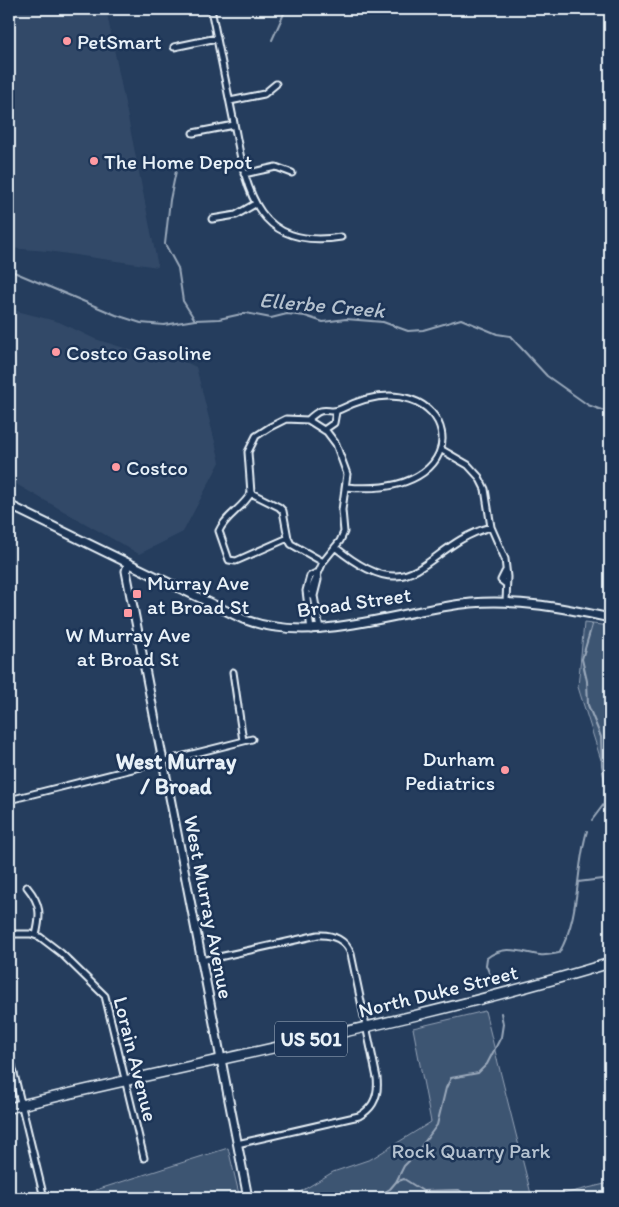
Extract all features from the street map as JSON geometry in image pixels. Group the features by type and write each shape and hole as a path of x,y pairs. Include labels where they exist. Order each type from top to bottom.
{"highway":[{"name":"North Duke Street","path":"9,1108 496,996 610,962"}],"street":[{"path":"211,9 244,174 255,204 272,223 292,234 318,240 342,237"},
{"path":"174,47 217,38"},
{"path":"230,101 264,94 276,84"},
{"path":"193,133 234,125"},
{"path":"244,174 276,167 292,172"},
{"path":"212,219 236,214 255,204"},
{"path":"308,420 318,411 325,409 336,412 373,398 404,397 415,400 438,424 443,438 442,450 432,465 398,485 375,489 346,487"},
{"path":"324,430 334,423 336,412"},
{"path":"288,538 236,561 229,560 219,532 222,525 244,504 251,493 248,462 252,441 261,432 281,421 294,418 308,420 324,430 336,444 347,474 342,510 344,532 317,573 318,580 314,596"},
{"path":"442,450 468,465 479,477 486,495 491,527 504,554 507,577 506,602"},
{"path":"251,493 273,503 284,511 288,538 295,547 323,562"},
{"name":"Broad Street","path":"9,505 128,564 252,622 280,629 311,630 440,607 506,602 538,604 610,618"},
{"path":"335,547 352,561 373,572 402,575 426,566 469,535 491,527"},
{"name":"West Murray Avenue","path":"128,564 126,571 248,1198"},
{"path":"311,630 308,596 310,576 317,573"},
{"path":"309,587 314,596 320,628"},
{"path":"308,596 314,596"},
{"path":"234,672 243,741"},
{"path":"9,800 252,739"},
{"path":"9,934 36,935 40,919 39,906 27,887"},
{"name":"Lorain Avenue","path":"36,935 61,953 105,996 144,1158"},
{"path":"202,961 318,935 335,937 346,945 351,954 367,1026 378,1087 373,1104 365,1113 350,1120 237,1144"},
{"path":"9,1053 44,1198"}],"shaded area":[{"path":"9,9 106,9 158,267 48,251 9,248"},
{"path":"9,309 59,322 95,339 137,352 181,360 196,367 220,462 183,532 139,554 9,480"}],"green space":[{"path":"584,623 610,626 607,664 610,664 610,757 601,760 578,687"},
{"name":"Rock Quarry Park","path":"485,1011 532,1198 299,1198 300,1192 333,1172 371,1159 431,1122 413,1028"},
{"path":"228,1148 240,1198 75,1198 96,1190"},
{"name":"Rock Quarry Park","path":"609,1183 610,1198 546,1198"}],"waterway":[{"path":"272,40 286,9"},
{"path":"177,166 170,200 165,244 178,268 183,301 195,320"},
{"name":"Ellerbe Creek","path":"9,270 116,315 141,323 164,325 195,320 219,319 246,313 271,318 287,314 305,316 323,322 346,319 383,322 408,331 423,330 461,319 497,334 510,336 547,376 588,405 610,413"},
{"name":"Ellerbe Creek","path":"592,625 582,659 587,681 588,705 601,737 602,765 607,793 604,804 592,820"},
{"name":"Ellerbe Creek","path":"493,982 486,965 487,958 500,951 513,950 542,955 559,953 571,924 587,831"},
{"path":"578,882 610,878"},
{"name":"Ellerbe Creek","path":"374,1198 390,1189 404,1166 415,1155 437,1125 446,1088 451,1078 478,1073 487,1064 501,1037 503,1024 501,1013"},
{"path":"396,1182 404,1179 423,1191 459,1190 469,1198"},
{"path":"589,1198 610,1195"}],"place":[{"name":"PetSmart","path":"67,41"},
{"name":"The Home Depot","path":"94,161"},
{"name":"Costco Gasoline","path":"56,352"},
{"name":"Costco","path":"116,467"},
{"name":"Murray Ave at Broad St","path":"137,594"},
{"name":"W Murray Ave at Broad St","path":"128,613"},
{"name":"Durham Pediatrics","path":"505,770"}],"district":[{"name":"West Murray / Broad","path":"176,774"}]}
